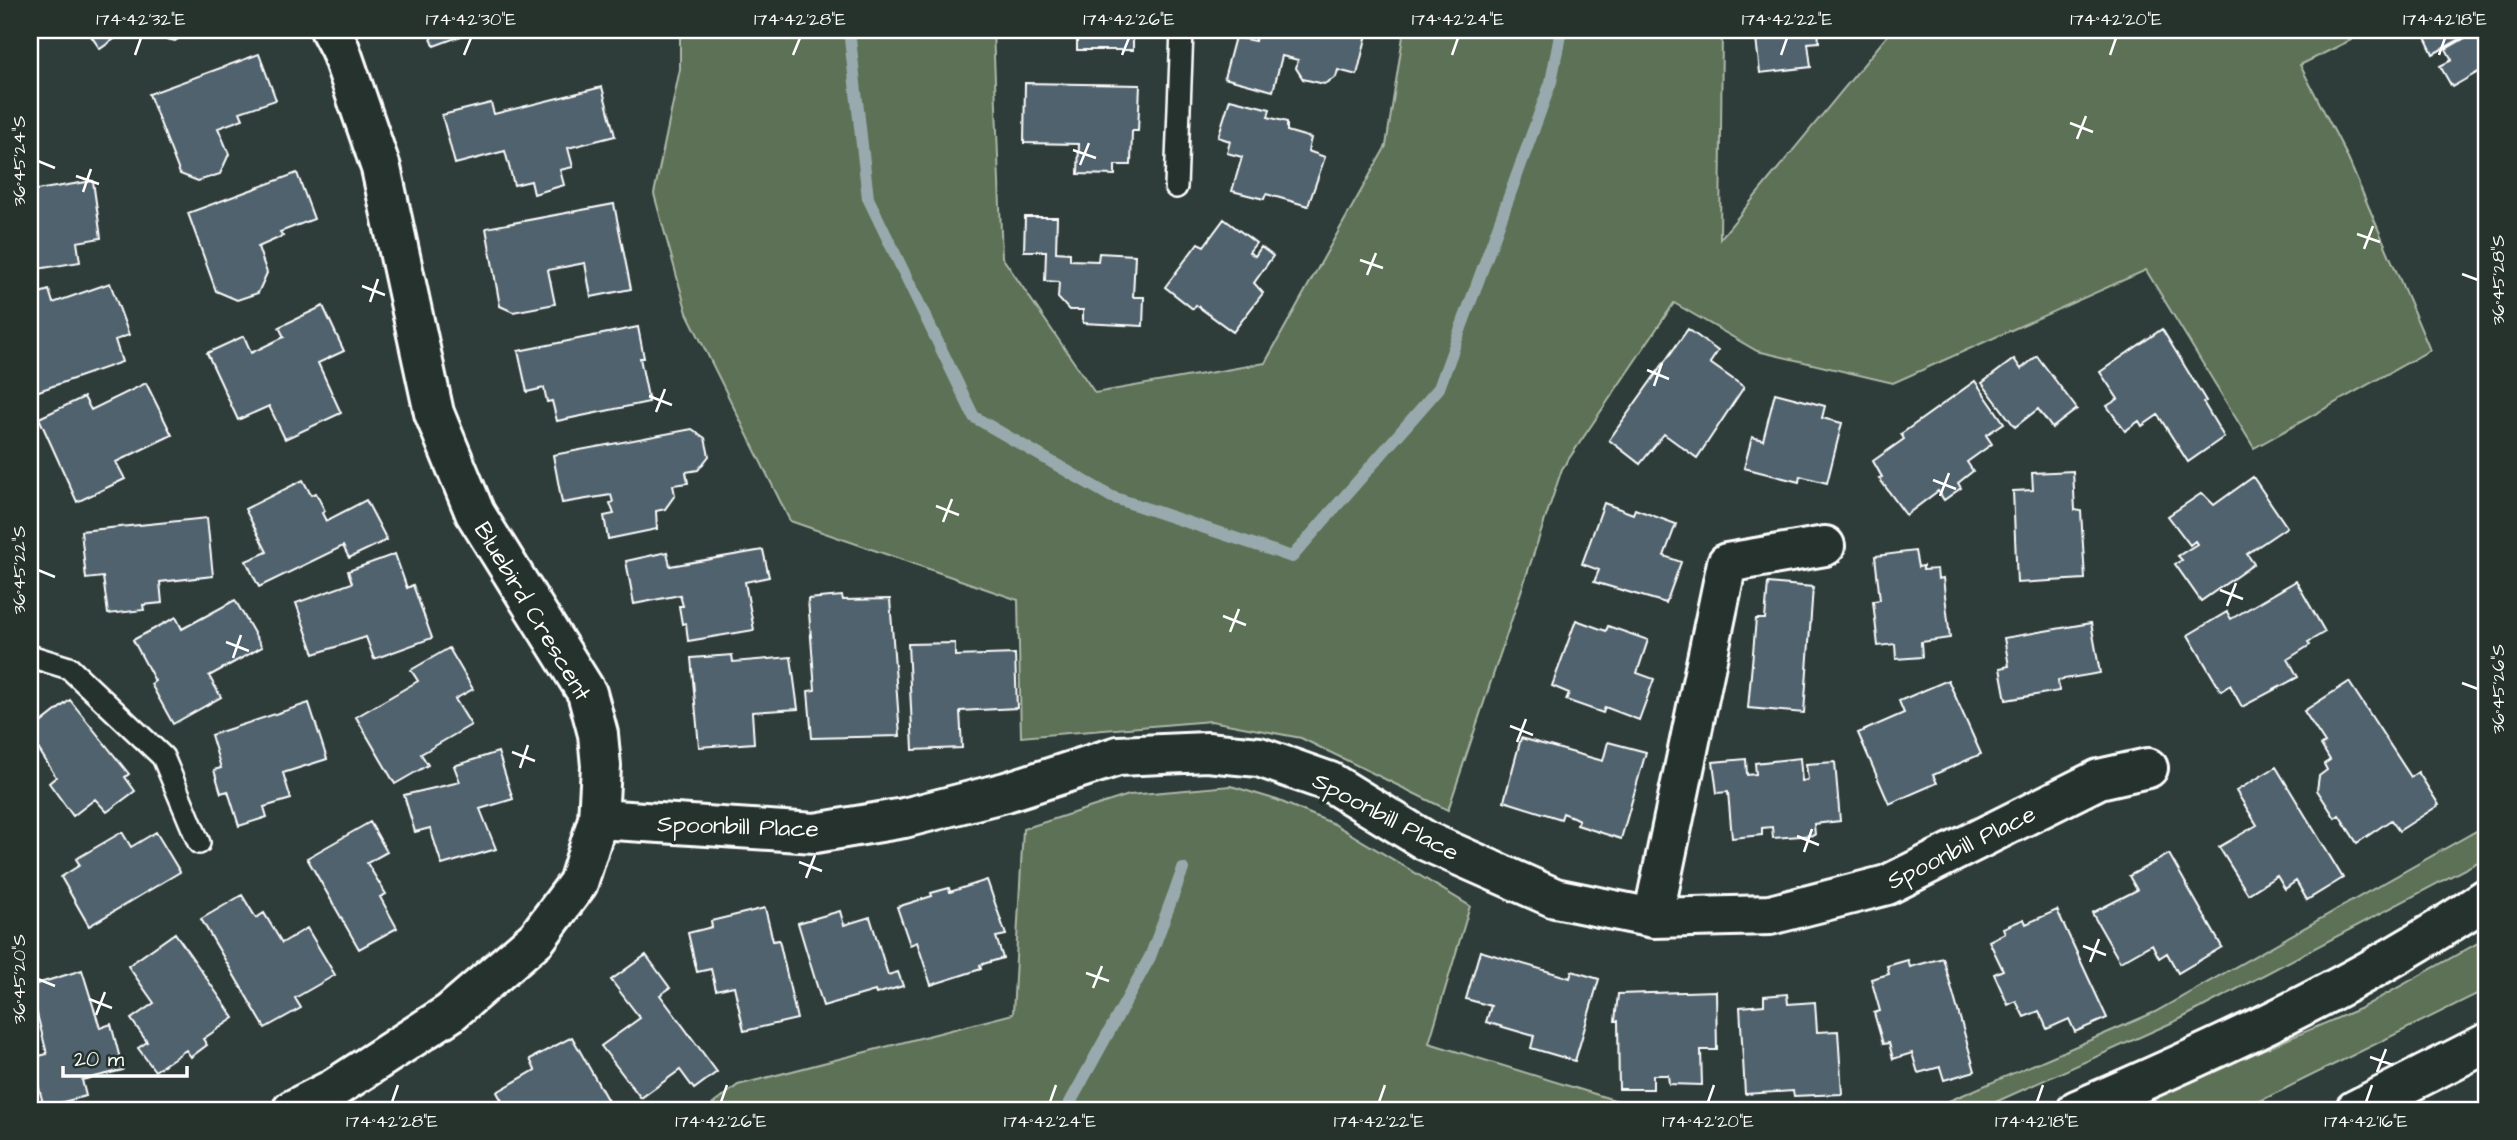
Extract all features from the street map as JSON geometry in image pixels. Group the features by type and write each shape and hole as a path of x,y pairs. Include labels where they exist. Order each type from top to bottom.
{"main road":[{"name":"Bluebird Crescent","path":"292,1110 333,1089 450,1013 537,938 578,883 598,819 601,766 598,734 587,693 475,513 434,412 381,168 340,49 330,30"},
{"path":"1653,918 1727,563 1825,546"},
{"name":"Spoonbill Place","path":"598,819 815,833 904,818 981,799 1118,756 1207,752 1259,757 1330,782 1426,841 1555,898 1653,918 1770,915 1886,885 2099,779 2148,768"},
{"path":"2077,1110 2293,1011 2439,931 2487,898"},
{"path":"2355,1110 2487,1043"}],"lane":[{"path":"1176,187 1182,30"},
{"path":"30,656 69,667 163,757 199,844"}],"green space":[{"path":"680,30 993,30 1002,257 1095,393 1265,363 1386,146 1404,30 1722,30 1720,239 1892,30 2346,30 2351,40 2300,65 2346,154 2430,350 2254,448 2146,270 1893,383 1757,351 1674,303 1562,469 1448,810 1301,738 1211,721 1021,737 1018,600 790,521 687,313 654,194 680,69"},
{"path":"1231,786 1277,800 1334,824 1470,906 1429,1043 1647,1110 705,1110 738,1085 1013,1014 1023,829 1129,795"},
{"path":"2487,825 2487,855 2480,861 2180,1019 1978,1110 1928,1110 2155,1012"},
{"path":"2487,938 2487,989 2242,1110 2121,1110 2361,1008"}],"building":[{"path":"87,30 127,30 100,49"},
{"path":"153,30 191,30 175,41 159,37"},
{"path":"428,30 471,30 472,32 434,46"},
{"path":"1077,30 1133,30 1133,50 1077,50"},
{"path":"1257,30 1368,30 1357,75 1338,70 1336,77 1324,84 1303,79 1296,68 1298,60 1282,56 1273,91 1224,78 1235,37 1255,41"},
{"path":"1755,30 1818,30 1819,42 1808,43 1811,67 1760,73"},
{"path":"2429,30 2477,30 2433,54 2423,33"},
{"path":"2479,30 2487,30 2487,67 2452,87 2440,66 2452,60 2446,49"},
{"path":"259,54 276,100 240,112 243,119 218,128 229,154 220,174 198,181 180,174 149,94"},
{"path":"1025,83 1140,85 1138,131 1132,131 1131,165 1115,165 1115,175 1078,174 1079,144 1024,143"},
{"path":"602,87 615,136 568,148 573,167 560,170 564,185 534,194 531,181 514,185 505,151 455,164 442,115 491,103 494,114"},
{"path":"1230,99 1270,109 1268,117 1287,122 1287,131 1311,138 1308,151 1325,157 1308,206 1266,194 1264,199 1232,191 1242,157 1227,153 1230,141 1218,137"},
{"path":"297,173 314,219 280,232 283,236 258,247 267,273 258,293 237,300 216,291 188,213"},
{"path":"93,181 101,238 77,242 80,262 31,270 30,276 30,191"},
{"path":"614,204 631,289 591,297 585,263 548,270 555,304 513,312 500,306 486,228"},
{"path":"1025,217 1057,217 1056,252 1070,253 1070,260 1098,261 1099,253 1135,255 1133,297 1144,297 1143,326 1083,323 1083,310 1069,310 1058,298 1059,282 1045,281 1046,251 1024,251"},
{"path":"1224,219 1256,243 1249,252 1255,256 1261,247 1273,256 1254,283 1263,293 1233,332 1196,305 1193,309 1165,287 1198,243 1204,246"},
{"path":"110,283 129,335 115,340 122,362 30,394 30,296 49,290 53,303"},
{"path":"323,306 344,351 318,363 341,413 285,439 269,406 238,420 207,353 244,336 251,353 284,337 279,327"},
{"path":"638,327 644,358 640,358 649,402 557,421 552,401 547,402 544,388 527,392 518,351"},
{"path":"1688,329 1718,351 1710,363 1744,387 1697,458 1664,434 1640,464 1609,440"},
{"path":"2162,329 2206,401 2203,402 2224,437 2188,462 2158,415 2142,426 2139,421 2125,431 2107,406 2118,399 2100,372"},
{"path":"2037,356 2077,409 2052,428 2038,409 2015,427 1982,383 2014,359 2021,369"},
{"path":"1975,381 2004,423 1986,435 1992,444 1967,462 1973,471 1958,483 1961,488 1944,500 1938,491 1906,515 1879,478 1882,477 1873,461 1904,439 1901,434"},
{"path":"146,383 172,435 116,462 125,479 77,502 39,418 84,397 91,410"},
{"path":"1775,393 1825,406 1822,418 1842,423 1827,483 1800,476 1799,482 1744,468 1752,437 1763,440"},
{"path":"692,429 705,438 709,456 698,470 686,472 688,483 673,485 675,495 665,509 656,511 657,529 608,539 604,516 614,514 610,503 613,502 611,495 562,503 553,455"},
{"path":"2073,471 2075,510 2081,511 2085,579 2017,583 2013,491 2033,490 2032,473"},
{"path":"2253,477 2287,527 2247,554 2254,564 2201,601 2175,564 2182,560 2178,556 2197,544 2195,541 2190,545 2168,516 2202,493 2214,505"},
{"path":"303,480 311,495 316,493 325,511 322,513 326,521 366,500 387,540 349,558 343,546 259,587 246,561 267,552 245,509"},
{"path":"1604,503 1633,514 1635,509 1676,524 1664,556 1681,562 1666,603 1594,582 1599,570 1582,564"},
{"path":"207,518 213,576 160,582 162,603 143,605 144,610 108,614 103,577 86,579 81,531"},
{"path":"763,550 769,577 745,582 754,630 688,641 686,623 682,624 679,606 683,606 680,595 634,604 626,561 667,552 670,566"},
{"path":"1915,551 1918,567 1923,566 1923,570 1937,569 1938,579 1943,578 1950,638 1921,642 1922,657 1896,659 1895,644 1878,646 1873,601 1880,600 1875,556"},
{"path":"395,554 407,588 413,585 432,638 374,659 366,637 314,654 296,603 352,583 348,571"},
{"path":"2296,581 2325,632 2288,659 2298,677 2242,707 2230,685 2221,691 2188,635 2227,612 2231,619"},
{"path":"1768,583 1813,587 1804,713 1748,708 1756,619 1765,619"},
{"path":"842,596 843,600 890,599 900,736 812,738 808,691 815,690 808,599"},
{"path":"235,600 262,647 209,676 221,697 173,724 151,684 155,681 133,640 176,617 182,629"},
{"path":"1576,620 1606,631 1608,626 1648,640 1637,673 1654,679 1639,720 1605,707 1603,713 1566,700 1569,693 1552,686"},
{"path":"2091,623 2100,673 2058,680 2059,691 2006,700 2000,668 2009,666 2004,638"},
{"path":"955,643 955,656 1015,654 1017,708 960,711 962,748 913,750 908,644"},
{"path":"449,648 473,689 455,699 471,725 421,754 428,765 395,784 356,717 418,681 411,670"},
{"path":"732,655 733,662 791,657 798,709 752,712 754,743 699,747 691,658"},
{"path":"1948,680 1981,754 1933,775 1937,783 1889,804 1858,733 1904,713 1899,701"},
{"path":"2349,682 2411,777 2418,772 2439,805 2399,831 2391,820 2357,843 2339,815 2335,818 2317,790 2319,776 2327,770 2324,764 2330,760 2321,745 2325,743 2304,711"},
{"path":"70,700 129,774 125,777 135,791 107,812 95,799 73,816 49,783 56,777 31,737 36,733 33,729"},
{"path":"309,703 327,759 283,773 291,799 264,807 267,817 239,826 228,791 221,793 214,770 221,768 211,735"},
{"path":"1521,738 1603,761 1608,742 1646,752 1621,839 1577,825 1579,820 1563,813 1561,819 1504,801"},
{"path":"498,752 513,799 480,809 496,849 442,865 430,828 415,832 404,795 460,782 454,766"},
{"path":"1800,758 1802,781 1808,780 1806,764 1835,762 1840,821 1814,824 1815,835 1773,838 1772,827 1762,828 1762,835 1732,838 1728,792 1717,793 1713,762 1746,759 1747,775 1756,774 1755,763"},
{"path":"2276,767 2343,878 2307,900 2296,881 2285,889 2277,876 2248,894 2219,847 2257,825 2236,791"},
{"path":"370,822 387,852 367,863 386,894 380,897 397,928 359,949 307,858"},
{"path":"122,832 131,847 156,832 180,872 89,926 61,877 80,865 76,859"},
{"path":"2169,854 2222,947 2178,973 2167,953 2159,958 2152,944 2120,962 2092,913 2137,890 2129,876"},
{"path":"987,880 1006,935 996,937 1003,958 980,965 981,969 931,985 917,942 910,945 897,907 932,896 931,893 949,888 950,892"},
{"path":"242,895 256,918 264,913 282,943 307,928 335,975 295,998 301,1008 265,1028 201,919"},
{"path":"765,908 773,941 779,940 797,1019 744,1031 734,986 716,990 711,969 697,972 688,933 712,927 711,921"},
{"path":"2057,910 2107,1018 2075,1032 2069,1019 2047,1029 2039,1011 2024,1017 2016,1001 2008,1005 1994,974 2003,970 1989,941 2005,933 2003,928 2024,919 2026,924"},
{"path":"840,911 844,925 870,917 888,975 898,972 903,986 823,1006 798,923"},
{"path":"175,933 234,1018 203,1039 207,1045 191,1057 186,1050 155,1071 138,1048 147,1042 131,1019 154,1003 128,966"},
{"path":"1480,951 1570,978 1572,971 1599,979 1575,1061 1531,1048 1534,1036 1486,1022 1491,1006 1466,999"},
{"path":"646,955 670,988 660,995 717,1072 694,1089 680,1070 641,1098 601,1046 640,1018 611,980"},
{"path":"1943,958 1975,1071 1944,1080 1940,1067 1918,1073 1912,1053 1893,1059 1889,1043 1883,1044 1874,1013 1880,1011 1871,979 1889,974 1887,966 1908,960 1910,967"},
{"path":"82,970 100,1028 111,1024 123,1070 82,1080 86,1096 44,1107 31,1058 47,1054 30,986"},
{"path":"1716,991 1717,1050 1701,1050 1702,1085 1669,1084 1668,1075 1653,1075 1653,1089 1619,1089 1618,1021 1615,1021 1618,994"},
{"path":"1787,994 1788,1004 1815,1002 1817,1032 1838,1031 1842,1094 1794,1096 1793,1091 1745,1094 1740,1007 1764,1005 1764,996"},
{"path":"572,1037 613,1110 507,1110 497,1092 535,1070 530,1059"}],"waterway":[{"path":"849,30 868,198 974,417 1112,497 1292,557 1439,388 1551,82 1561,30"},
{"path":"1066,1110 1150,957 1183,869"}]}
